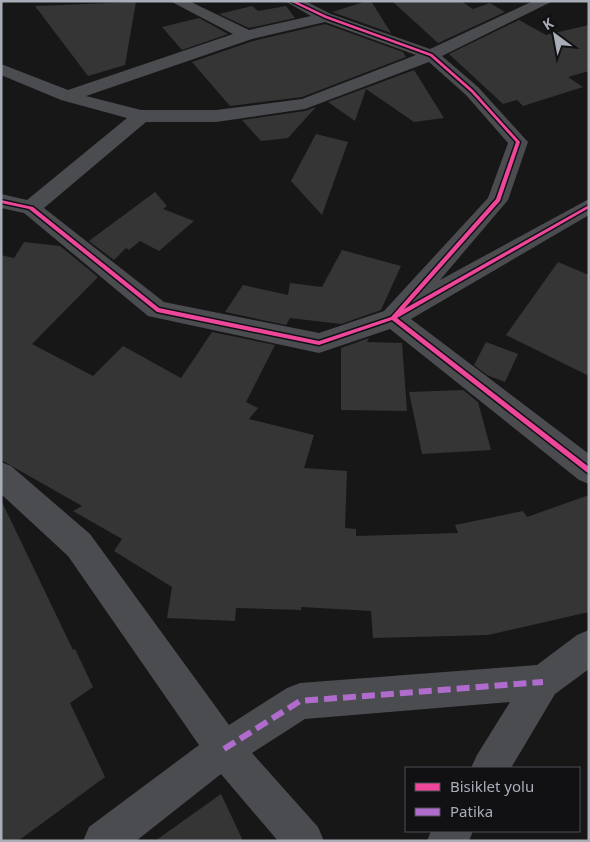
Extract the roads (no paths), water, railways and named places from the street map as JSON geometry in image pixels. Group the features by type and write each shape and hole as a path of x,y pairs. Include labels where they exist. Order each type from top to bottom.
{"street":[{"path":"177,1 246,35"},
{"path":"292,1 326,17 431,55 472,91 518,142 498,200 393,318"},
{"path":"504,1 525,11"},
{"path":"1,70 67,96 141,116 216,116 305,104 431,55 546,1"},
{"path":"67,96 246,35 326,17"},
{"path":"31,208 141,116"},
{"path":"1,201 31,208 158,310 319,343 393,318 589,206"},
{"path":"393,318 589,471"},
{"path":"1,475 79,544 224,749 304,841"},
{"path":"491,767 543,682 589,647"},
{"path":"103,841 224,749 300,700 543,682"}]}
